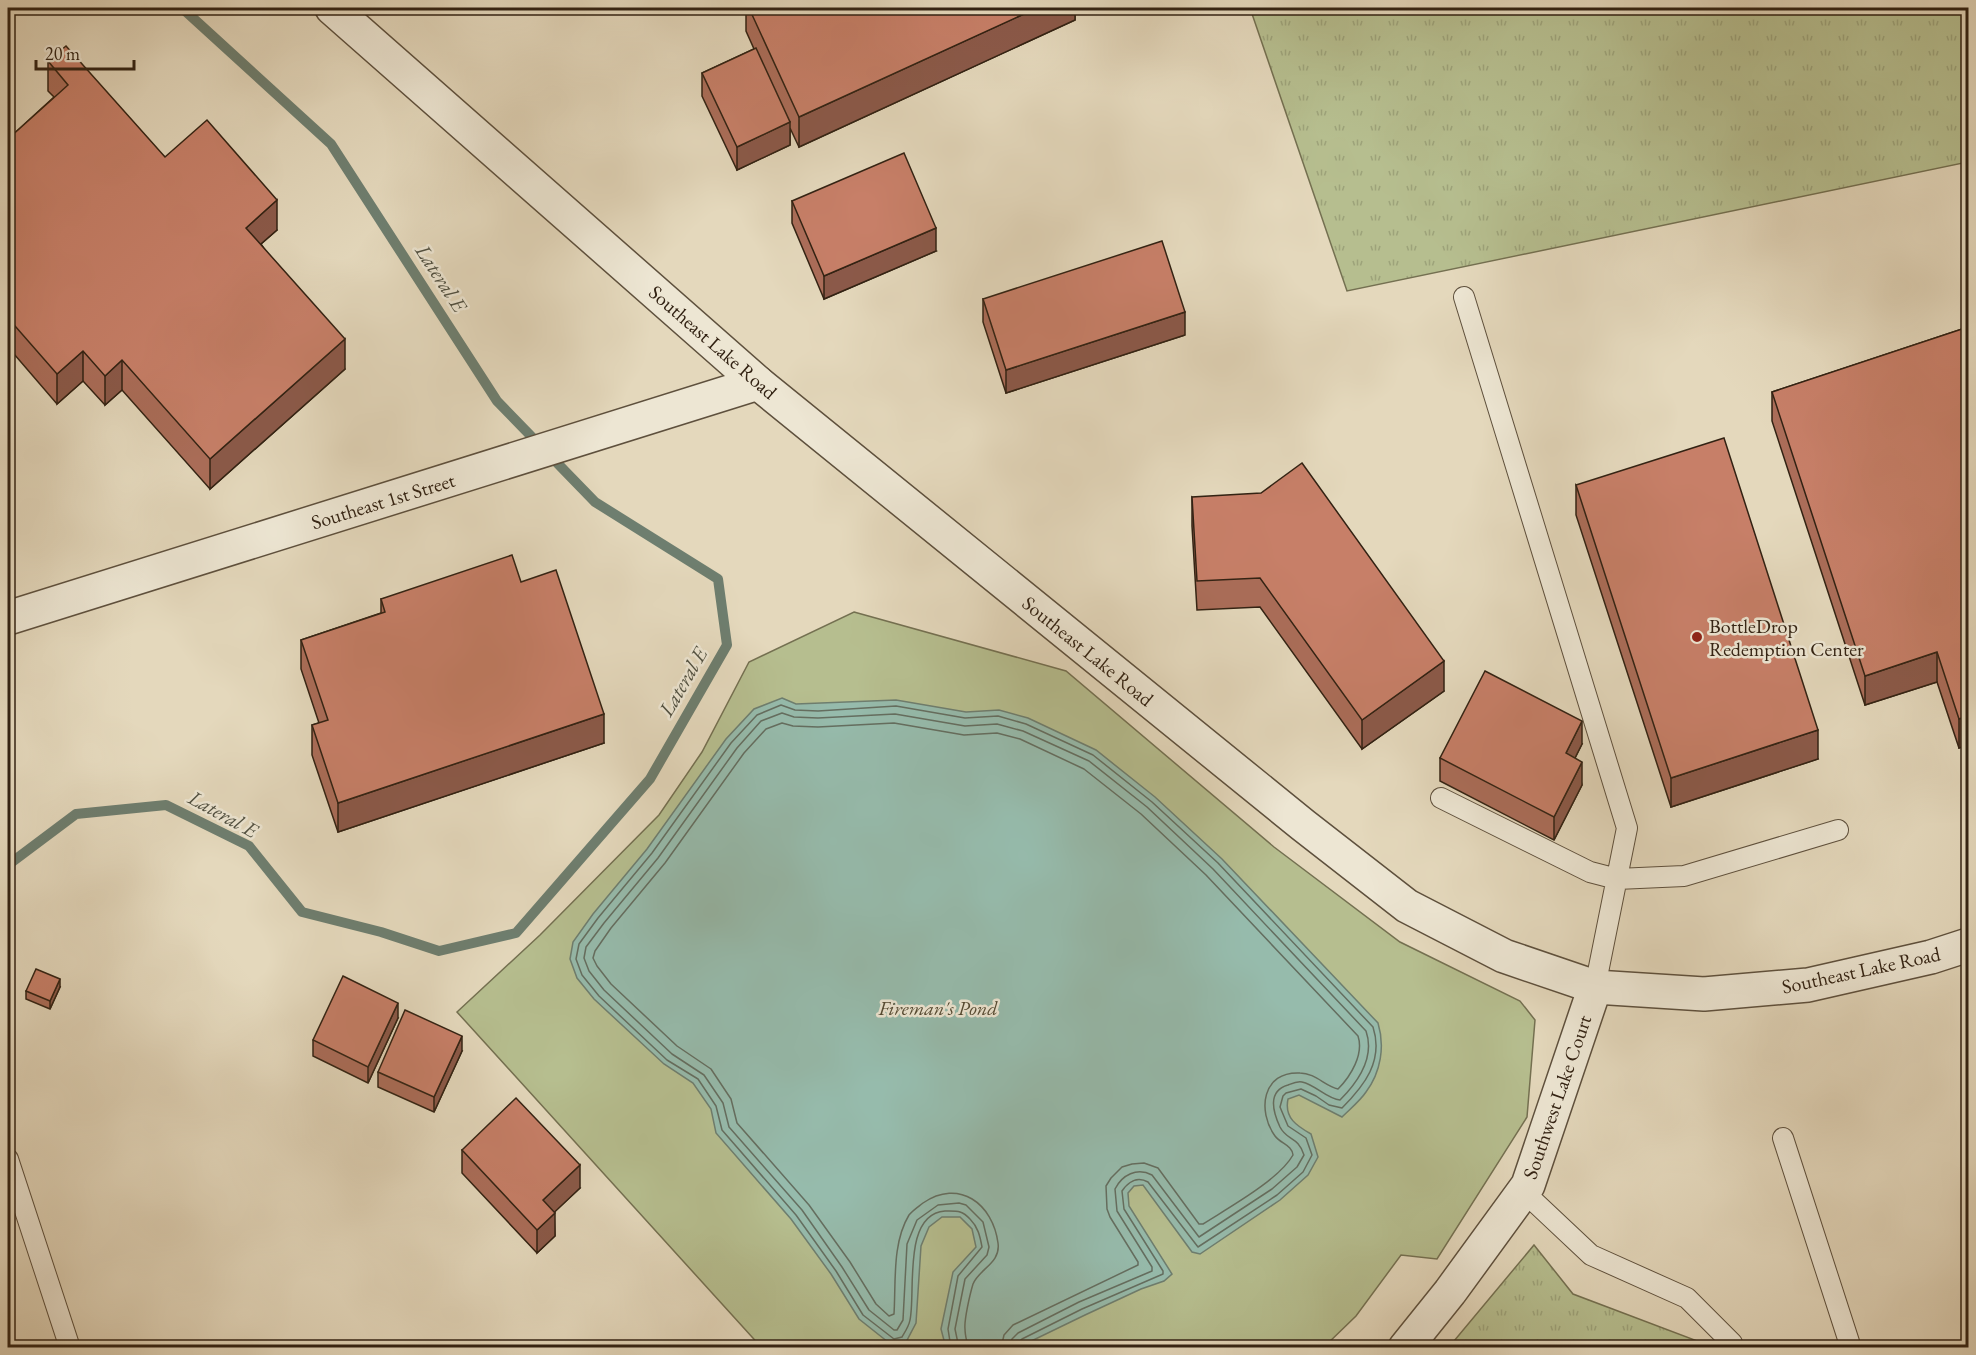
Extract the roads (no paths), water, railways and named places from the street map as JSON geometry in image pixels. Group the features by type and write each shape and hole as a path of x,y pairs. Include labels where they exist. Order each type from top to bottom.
{"street":[{"name":"Southeast Lake Road","path":"332,8 758,383 1293,817 1407,906 1504,956 1595,987 1704,994 1808,985 1930,957 1968,945"},
{"name":"Southeast 1st Street","path":"8,618 758,383"},
{"name":"Southwest Lake Court","path":"1405,1347 1450,1292 1528,1185 1595,987"}],"lane":[{"path":"1464,297 1627,828 1595,987"},
{"path":"1441,798 1590,872 1617,879 1684,876 1838,830"},
{"path":"1783,1138 1851,1347"},
{"path":"8,1160 70,1347"},
{"path":"1523,1191 1590,1256 1686,1298 1732,1342 1734,1347"}],"water":[{"name":"Fireman's Pond","path":"782,698 796,704 896,700 966,712 999,710 1028,718 1096,750 1155,797 1222,859 1378,1023 1381,1050 1375,1076 1364,1095 1342,1117 1299,1095 1288,1099 1287,1106 1290,1116 1293,1121 1311,1134 1318,1157 1308,1175 1280,1200 1200,1254 1192,1252 1143,1185 1134,1186 1128,1193 1129,1206 1172,1274 1164,1281 1141,1289 1019,1347 946,1348 941,1329 953,1272 976,1247 972,1229 960,1217 942,1217 929,1227 921,1246 916,1323 906,1342 893,1346 859,1319 831,1274 791,1219 716,1133 711,1109 693,1083 664,1064 594,999 577,978 570,959 573,942 647,849 726,739 754,709"}],"waterway":[{"name":"Lateral E","path":"8,865 76,814 166,805 249,846 302,912 381,932 439,951 516,933 650,779 727,645 718,579 595,502 497,401 331,144 182,8"}],"place":[{"name":"BottleDrop Redemption Center","path":"1697,637"}]}
